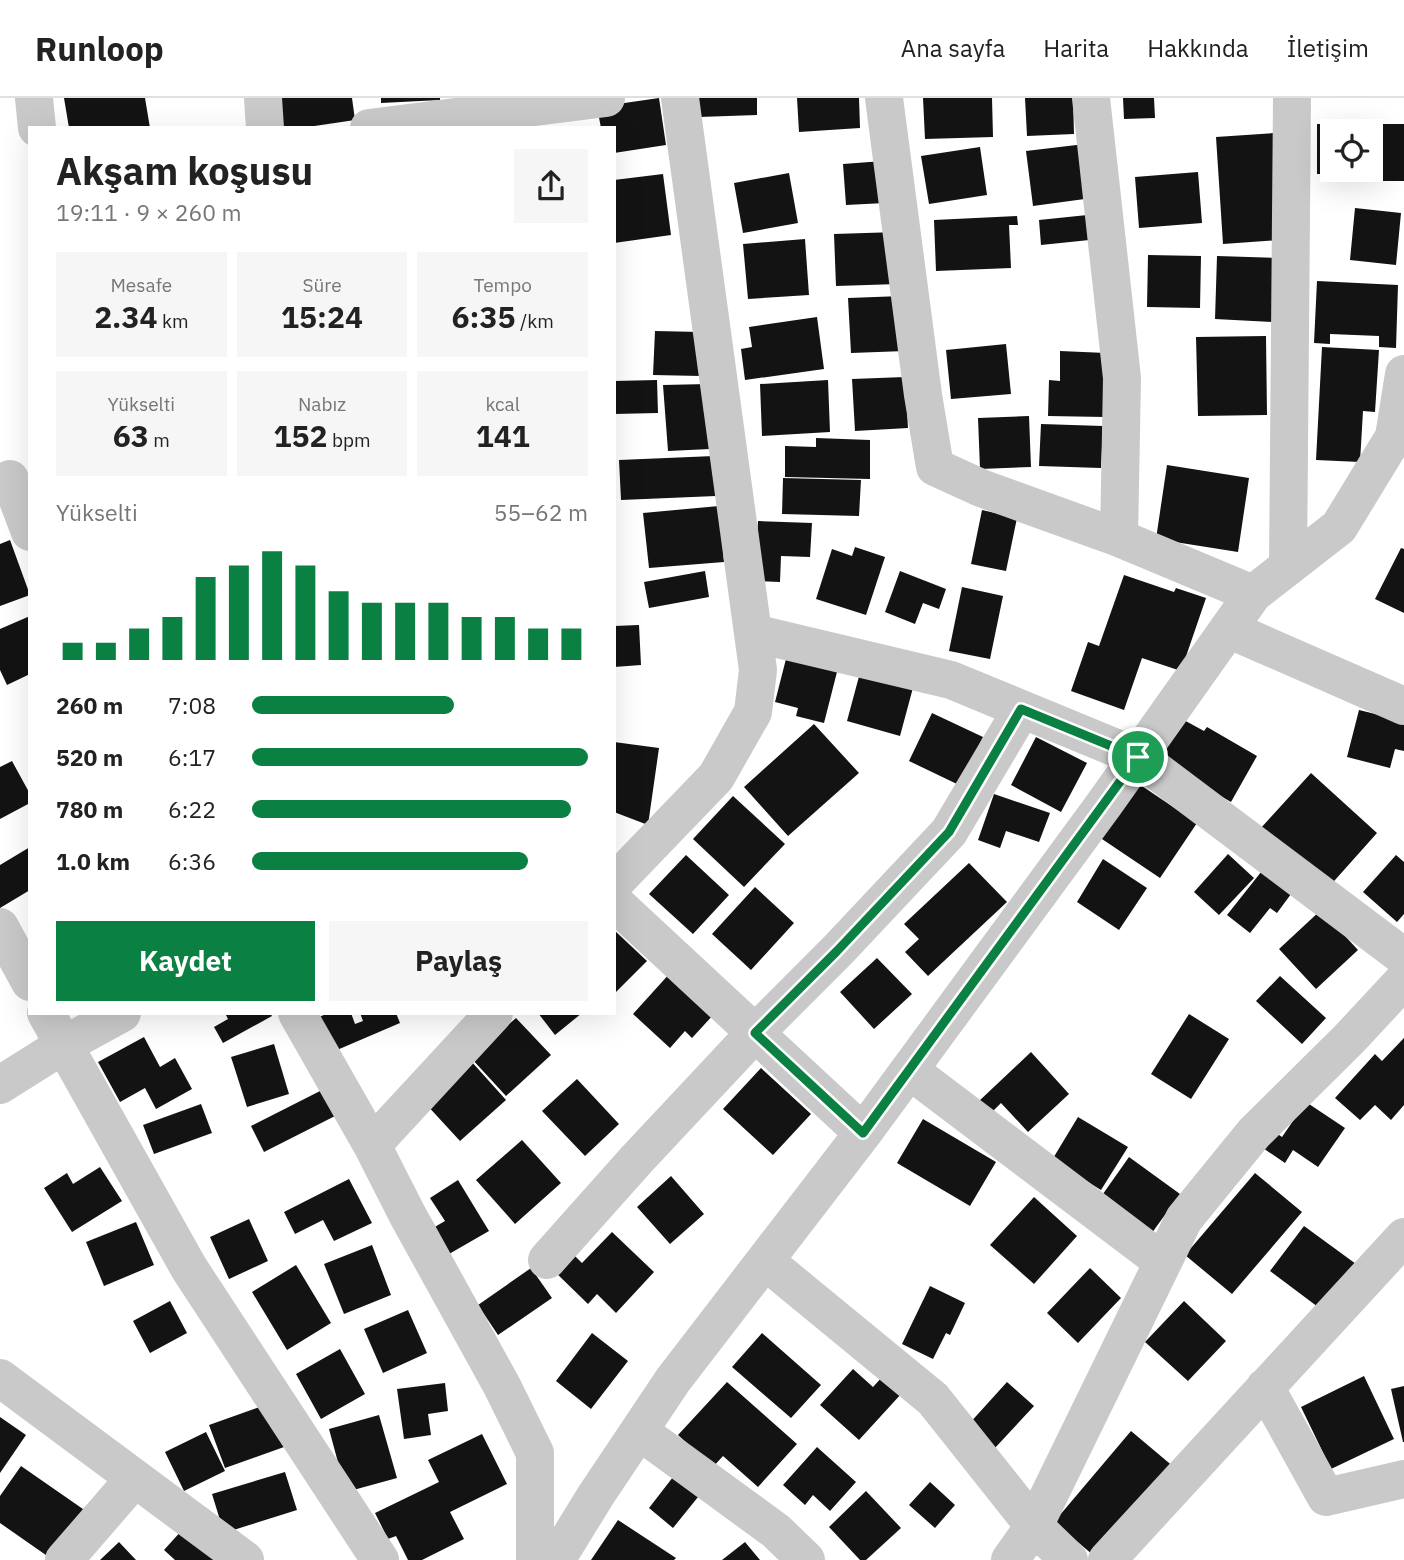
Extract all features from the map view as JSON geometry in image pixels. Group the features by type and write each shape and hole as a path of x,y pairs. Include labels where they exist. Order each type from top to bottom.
{"street":[{"path":"34,98 37,126"},
{"path":"263,98 265,126"},
{"path":"383,126 606,98"},
{"path":"616,881 716,777 754,712 758,670 680,98"},
{"path":"884,98 935,467 981,488 1119,537 1253,594"},
{"path":"1091,98 1122,378 1119,537"},
{"path":"1288,567 1292,98"},
{"path":"556,1560 673,1380 863,1133 1138,757 1253,594 1339,527 1390,472 1404,374"},
{"path":"13,478 28,526"},
{"path":"1228,628 1404,706"},
{"path":"753,633 951,680 1138,757 1404,957"},
{"path":"547,1260 755,1033 949,832 1021,709"},
{"path":"616,904 863,1133"},
{"path":"0,928 28,978"},
{"path":"1010,1560 1034,1526 1184,1219 1254,1133 1404,980"},
{"path":"0,1085 54,1029 114,1015"},
{"path":"298,1015 372,1145 502,1386 535,1453 535,1560"},
{"path":"372,1145 492,1015"},
{"path":"54,1029 188,1268 380,1560"},
{"path":"909,1070 1163,1262"},
{"path":"1107,1560 1404,1237"},
{"path":"765,1261 933,1399 1034,1526 1069,1560"},
{"path":"0,1378 245,1560"},
{"path":"1265,1387 1326,1497 1404,1479"},
{"path":"639,1431 776,1531 806,1560"},
{"path":"64,1560 135,1478"}],"building":[{"path":"64,98 145,98 150,126 69,126"},
{"path":"275,98 352,98 355,120 314,126 279,126"},
{"path":"381,98 440,98 440,100 381,103"},
{"path":"659,98 666,145 616,153 616,126 601,126 597,107"},
{"path":"698,98 757,98 757,115 699,117"},
{"path":"797,98 859,98 860,128 799,132"},
{"path":"923,98 992,98 993,137 925,139"},
{"path":"1025,98 1073,98 1074,134 1027,136"},
{"path":"1123,98 1154,98 1155,118 1124,119"},
{"path":"1317,124 1320,124 1320,174 1317,174"},
{"path":"1383,124 1404,124 1404,181 1383,181"},
{"path":"1274,133 1281,240 1223,244 1216,137"},
{"path":"1085,144 1092,198 1033,206 1026,151"},
{"path":"980,147 987,195 929,204 921,156"},
{"path":"883,161 885,203 846,205 843,164"},
{"path":"1198,172 1202,223 1139,228 1135,177"},
{"path":"789,173 798,223 743,233 734,183"},
{"path":"663,174 671,235 616,243 616,180"},
{"path":"1355,208 1401,213 1396,265 1350,260"},
{"path":"1097,214 1099,239 1041,245 1039,220"},
{"path":"1017,216 1018,225 1009,225 1011,268 936,271 934,220"},
{"path":"897,232 898,284 836,286 834,234"},
{"path":"805,239 809,295 748,299 743,244"},
{"path":"1148,255 1201,256 1200,308 1147,307"},
{"path":"1217,256 1276,258 1273,322 1215,319"},
{"path":"1317,281 1398,285 1396,348 1379,347 1379,336 1330,334 1330,344 1314,343"},
{"path":"902,296 905,351 851,353 848,298"},
{"path":"817,317 824,369 745,380 741,349 752,347 749,327"},
{"path":"655,331 701,332 701,376 653,375"},
{"path":"1266,336 1267,415 1198,416 1196,337"},
{"path":"1006,344 1011,394 951,399 946,350"},
{"path":"1322,347 1379,350 1375,412 1363,411 1360,462 1316,460"},
{"path":"1060,351 1106,353 1105,417 1048,416 1049,380 1060,381"},
{"path":"905,377 908,428 855,431 852,379"},
{"path":"657,380 658,413 616,414 616,381"},
{"path":"828,380 830,432 762,436 760,384"},
{"path":"708,384 710,449 668,451 663,385"},
{"path":"1029,416 1031,467 980,469 978,418"},
{"path":"1041,424 1103,426 1101,468 1039,466"},
{"path":"816,438 870,440 870,479 785,477 785,446 816,447"},
{"path":"714,456 716,496 621,500 619,460"},
{"path":"1167,465 1249,478 1238,552 1156,539"},
{"path":"783,478 861,480 859,516 782,514"},
{"path":"719,506 724,562 649,568 643,513"},
{"path":"982,510 1017,518 1006,571 971,564"},
{"path":"758,521 812,523 810,557 781,556 780,582 755,581"},
{"path":"10,540 28,596 0,606 0,544"},
{"path":"855,547 885,557 866,615 816,599 832,549 852,556"},
{"path":"1401,548 1404,549 1404,613 1375,599"},
{"path":"705,571 709,597 649,608 644,582"},
{"path":"900,571 946,589 939,609 923,603 915,624 885,612"},
{"path":"1124,575 1174,592 1176,588 1206,598 1181,671 1142,658 1124,710 1071,691 1088,642 1099,646"},
{"path":"962,587 1003,596 990,659 949,651"},
{"path":"28,617 28,675 7,685 0,670 0,629"},
{"path":"639,625 641,665 616,667 616,626"},
{"path":"787,655 838,668 824,723 796,716 798,708 775,702"},
{"path":"861,669 914,684 900,736 847,721"},
{"path":"1359,710 1404,721 1404,751 1395,749 1390,768 1347,757"},
{"path":"932,713 983,737 959,785 909,761"},
{"path":"1171,713 1204,731 1207,727 1257,756 1231,802 1147,754"},
{"path":"814,724 859,773 788,836 744,787"},
{"path":"1036,737 1087,763 1061,812 1011,785"},
{"path":"616,742 659,748 648,825 616,813"},
{"path":"12,761 28,790 28,804 0,819 0,767"},
{"path":"1311,773 1377,833 1327,889 1260,829"},
{"path":"1136,782 1197,823 1160,878 1099,837"},
{"path":"994,794 1050,813 1039,842 1006,831 1000,848 978,840"},
{"path":"733,796 785,844 744,887 693,839"},
{"path":"28,848 28,891 0,908 0,865"},
{"path":"1228,854 1254,878 1219,915 1194,892"},
{"path":"686,855 729,895 693,934 649,894"},
{"path":"1396,855 1404,862 1404,914 1397,922 1363,892"},
{"path":"1103,859 1147,888 1119,930 1077,902"},
{"path":"969,863 1007,902 928,976 905,952 919,939 904,924"},
{"path":"1265,867 1294,890 1277,913 1270,908 1250,933 1227,915"},
{"path":"755,887 794,923 751,970 712,934"},
{"path":"1321,910 1358,950 1316,989 1279,949"},
{"path":"616,932 647,961 616,992"},
{"path":"877,958 912,994 874,1029 840,992"},
{"path":"671,972 715,1013 692,1038 685,1031 670,1048 633,1014"},
{"path":"1280,976 1326,1018 1302,1044 1256,1001"},
{"path":"1189,1014 1229,1039 1191,1099 1151,1074"},
{"path":"226,1015 272,1016 223,1043 214,1027 228,1019"},
{"path":"324,1015 352,1015 355,1024 363,1021 361,1015 397,1015 400,1023 330,1053 315,1019"},
{"path":"540,1015 580,1015 555,1035"},
{"path":"516,1018 551,1055 506,1096 471,1058"},
{"path":"144,1037 160,1067 175,1058 192,1089 156,1109 145,1088 120,1102 98,1062"},
{"path":"1404,1038 1404,1105 1391,1120 1375,1105 1360,1120 1335,1098 1375,1054 1382,1061"},
{"path":"274,1044 289,1094 247,1107 231,1057"},
{"path":"1031,1052 1069,1094 1028,1132 1001,1103 990,1114 978,1102"},
{"path":"471,1061 506,1100 460,1141 425,1103"},
{"path":"761,1068 811,1114 773,1155 723,1109"},
{"path":"577,1079 619,1124 585,1156 542,1111"},
{"path":"324,1089 337,1115 264,1152 251,1126"},
{"path":"1306,1102 1345,1128 1318,1167 1293,1150 1285,1163 1260,1146 1272,1130 1282,1137"},
{"path":"201,1104 212,1133 154,1154 143,1125"},
{"path":"1078,1117 1128,1147 1101,1190 1052,1160"},
{"path":"923,1119 996,1162 970,1206 897,1163"},
{"path":"522,1140 561,1183 515,1224 476,1180"},
{"path":"1129,1157 1180,1194 1149,1237 1098,1201"},
{"path":"100,1167 122,1201 72,1232 44,1188 67,1173 73,1184"},
{"path":"1255,1173 1302,1212 1232,1294 1185,1255"},
{"path":"671,1176 704,1214 670,1244 637,1207"},
{"path":"349,1179 372,1223 334,1241 323,1220 295,1234 284,1212"},
{"path":"458,1180 489,1231 449,1254 433,1228 445,1221 430,1198"},
{"path":"1034,1197 1077,1236 1034,1284 990,1245"},
{"path":"249,1219 268,1261 229,1279 210,1237"},
{"path":"136,1222 154,1265 104,1286 86,1242"},
{"path":"1304,1226 1356,1264 1322,1310 1270,1271"},
{"path":"612,1232 654,1272 616,1313 597,1294 588,1304 551,1268 569,1250 582,1263"},
{"path":"372,1245 391,1295 344,1314 324,1264"},
{"path":"296,1265 331,1323 287,1350 252,1292"},
{"path":"531,1268 552,1298 498,1335 478,1305"},
{"path":"1090,1268 1121,1298 1078,1343 1047,1313"},
{"path":"930,1286 965,1303 950,1335 946,1333 933,1359 902,1344"},
{"path":"170,1301 187,1333 150,1353 133,1321"},
{"path":"1184,1301 1226,1341 1188,1381 1145,1342"},
{"path":"408,1310 427,1353 383,1373 364,1329"},
{"path":"592,1333 628,1361 591,1409 556,1381"},
{"path":"762,1333 821,1385 791,1418 732,1367"},
{"path":"340,1349 365,1394 321,1419 296,1374"},
{"path":"853,1369 873,1387 883,1376 902,1393 859,1440 820,1405"},
{"path":"1364,1376 1394,1439 1331,1469 1301,1407"},
{"path":"727,1382 797,1444 758,1487 723,1456 713,1467 678,1435"},
{"path":"1007,1382 1034,1406 994,1449 968,1425"},
{"path":"445,1383 448,1411 428,1414 431,1435 404,1439 397,1389"},
{"path":"1404,1386 1404,1442 1403,1442 1391,1389"},
{"path":"268,1404 284,1447 225,1468 209,1425"},
{"path":"379,1415 397,1478 346,1492 329,1429"},
{"path":"0,1417 26,1435 0,1473"},
{"path":"1131,1431 1175,1468 1099,1560 1054,1522"},
{"path":"206,1432 225,1471 184,1491 165,1452"},
{"path":"482,1434 507,1484 450,1512 464,1539 422,1560 408,1560 396,1536 388,1539 375,1513 439,1482 428,1460"},
{"path":"817,1447 856,1482 830,1511 813,1495 805,1505 783,1485"},
{"path":"21,1466 93,1516 53,1560 0,1523 0,1496"},
{"path":"285,1472 297,1510 224,1533 212,1494"},
{"path":"673,1477 698,1497 673,1528 649,1508"},
{"path":"930,1482 955,1505 935,1528 909,1505"},
{"path":"866,1491 901,1528 866,1560 860,1560 829,1527"},
{"path":"618,1520 676,1558 591,1560"},
{"path":"183,1529 216,1560 175,1560 164,1550"},
{"path":"119,1542 136,1560 100,1560"},
{"path":"745,1542 760,1560 722,1560"}],"route":[{"path":"1021,709 1138,757 863,1133 755,1033 949,832 1021,709"}]}
